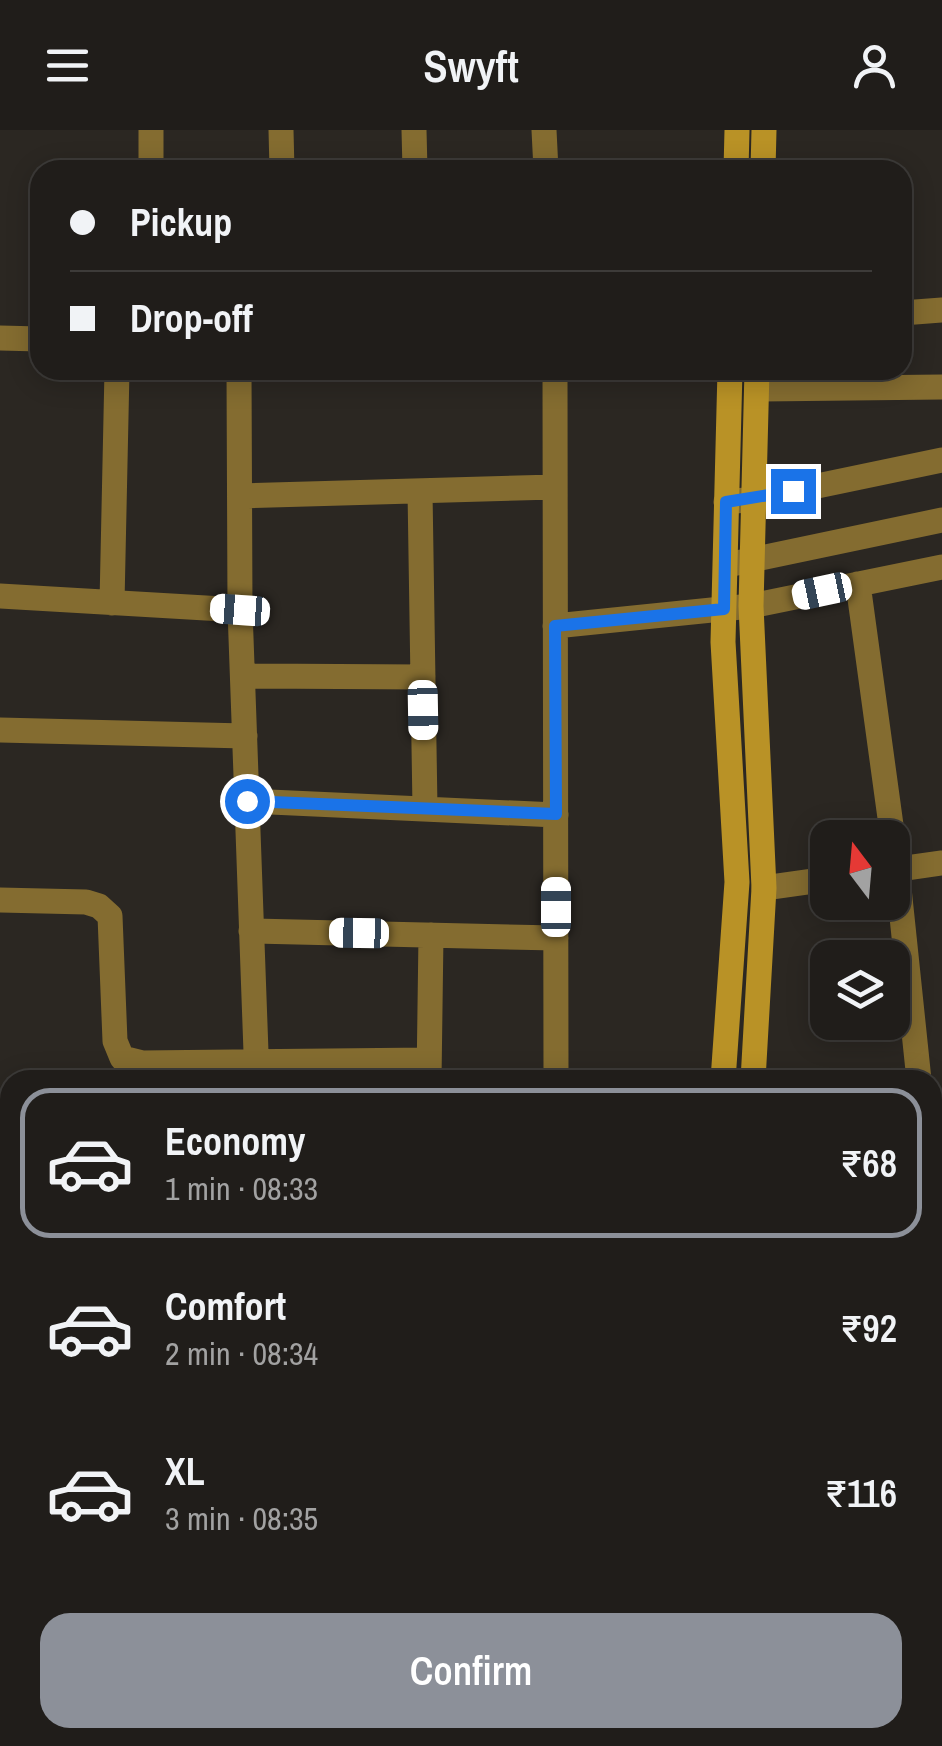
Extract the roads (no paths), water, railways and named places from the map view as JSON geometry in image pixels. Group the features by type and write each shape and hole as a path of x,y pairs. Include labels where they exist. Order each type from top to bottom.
{"main road":[{"path":"736,160 737,130"},
{"path":"763,160 764,130"},
{"path":"724,1070 737,882 724,609 730,380"},
{"path":"754,1070 764,888 751,606 757,380"},
{"path":"735,849 764,847"}],"street":[{"path":"151,130 151,160"},
{"path":"281,130 282,160"},
{"path":"414,130 415,160"},
{"path":"544,130 546,160"},
{"path":"912,312 942,310"},
{"path":"0,338 30,339"},
{"path":"112,602 117,380"},
{"path":"239,380 240,610 256,1070"},
{"path":"555,380 556,1070"},
{"path":"780,380 942,387"},
{"path":"726,502 942,460"},
{"path":"240,496 555,487"},
{"path":"420,491 425,809"},
{"path":"724,565 942,520"},
{"path":"555,626 751,606 942,567"},
{"path":"858,584 889,820"},
{"path":"0,596 240,610"},
{"path":"243,676 423,677"},
{"path":"0,730 245,736"},
{"path":"247,801 556,814"},
{"path":"910,867 942,863"},
{"path":"764,888 810,882"},
{"path":"0,900 86,902 99,906 110,916 115,1041 122,1069 142,1063 242,1070"},
{"path":"901,920 919,1070"},
{"path":"251,931 556,938"},
{"path":"429,1070 431,935"}]}
